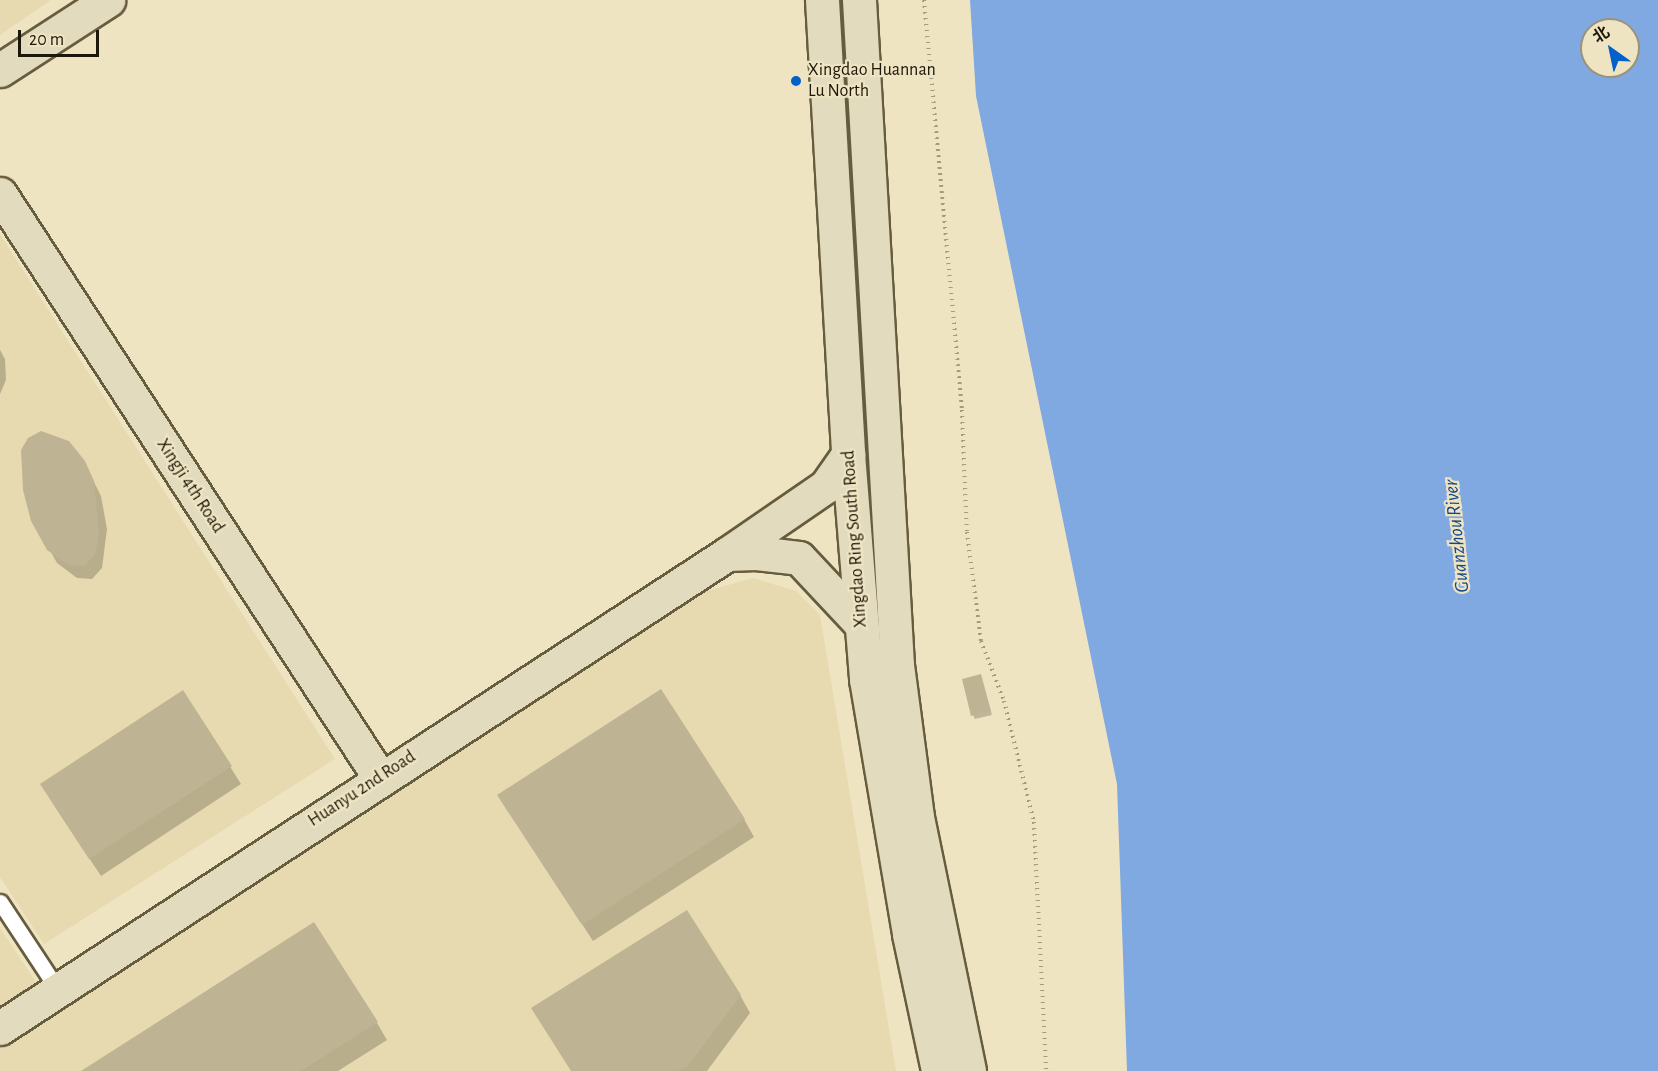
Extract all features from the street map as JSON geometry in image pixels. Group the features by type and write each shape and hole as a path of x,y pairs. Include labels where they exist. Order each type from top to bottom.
{"main road":[{"path":"0,70 108,0"},
{"name":"Xingdao Ring South Road","path":"822,0 848,454 861,624 877,756 938,1071"},
{"name":"Xingdao Ring South Road","path":"859,0 897,665 917,817 969,1071"},
{"name":"Xingji 4th Road","path":"0,194 380,778"},
{"name":"Huanyu 2nd Road","path":"0,1028 380,778 727,554 826,486 848,454"},
{"path":"727,554 756,553 799,558 861,624"}],"lane":[{"path":"0,902 58,990"}],"path":[{"path":"924,0 962,410 967,532 981,641 1005,701 1034,822 1046,1071"}],"shaded area":[{"path":"0,0 51,0 0,35"},
{"path":"0,234 335,759 44,944 0,877"},
{"path":"753,578 796,591 820,615 896,1071 0,1071 0,1049 700,593"},
{"path":"0,928 38,985 0,1010"}],"water":[{"name":"Guanzhou River","path":"970,0 1658,0 1658,1071 1127,1071 1117,784 976,96"}],"building":[{"path":"41,431 69,441 85,461 94,481 99,535 95,555 84,566 68,565 47,550 31,521 23,490 21,450 28,438"},
{"path":"981,674 991,711 971,716 962,679"},
{"path":"661,689 745,819 582,925 497,795"},
{"path":"183,690 232,766 89,859 40,784"},
{"path":"687,910 741,995 688,1066 678,1071 571,1071 531,1008"},
{"path":"314,922 378,1022 301,1071 81,1071"}],"place":[{"name":"Xingdao Huannan Lu North","path":"796,81"}]}
